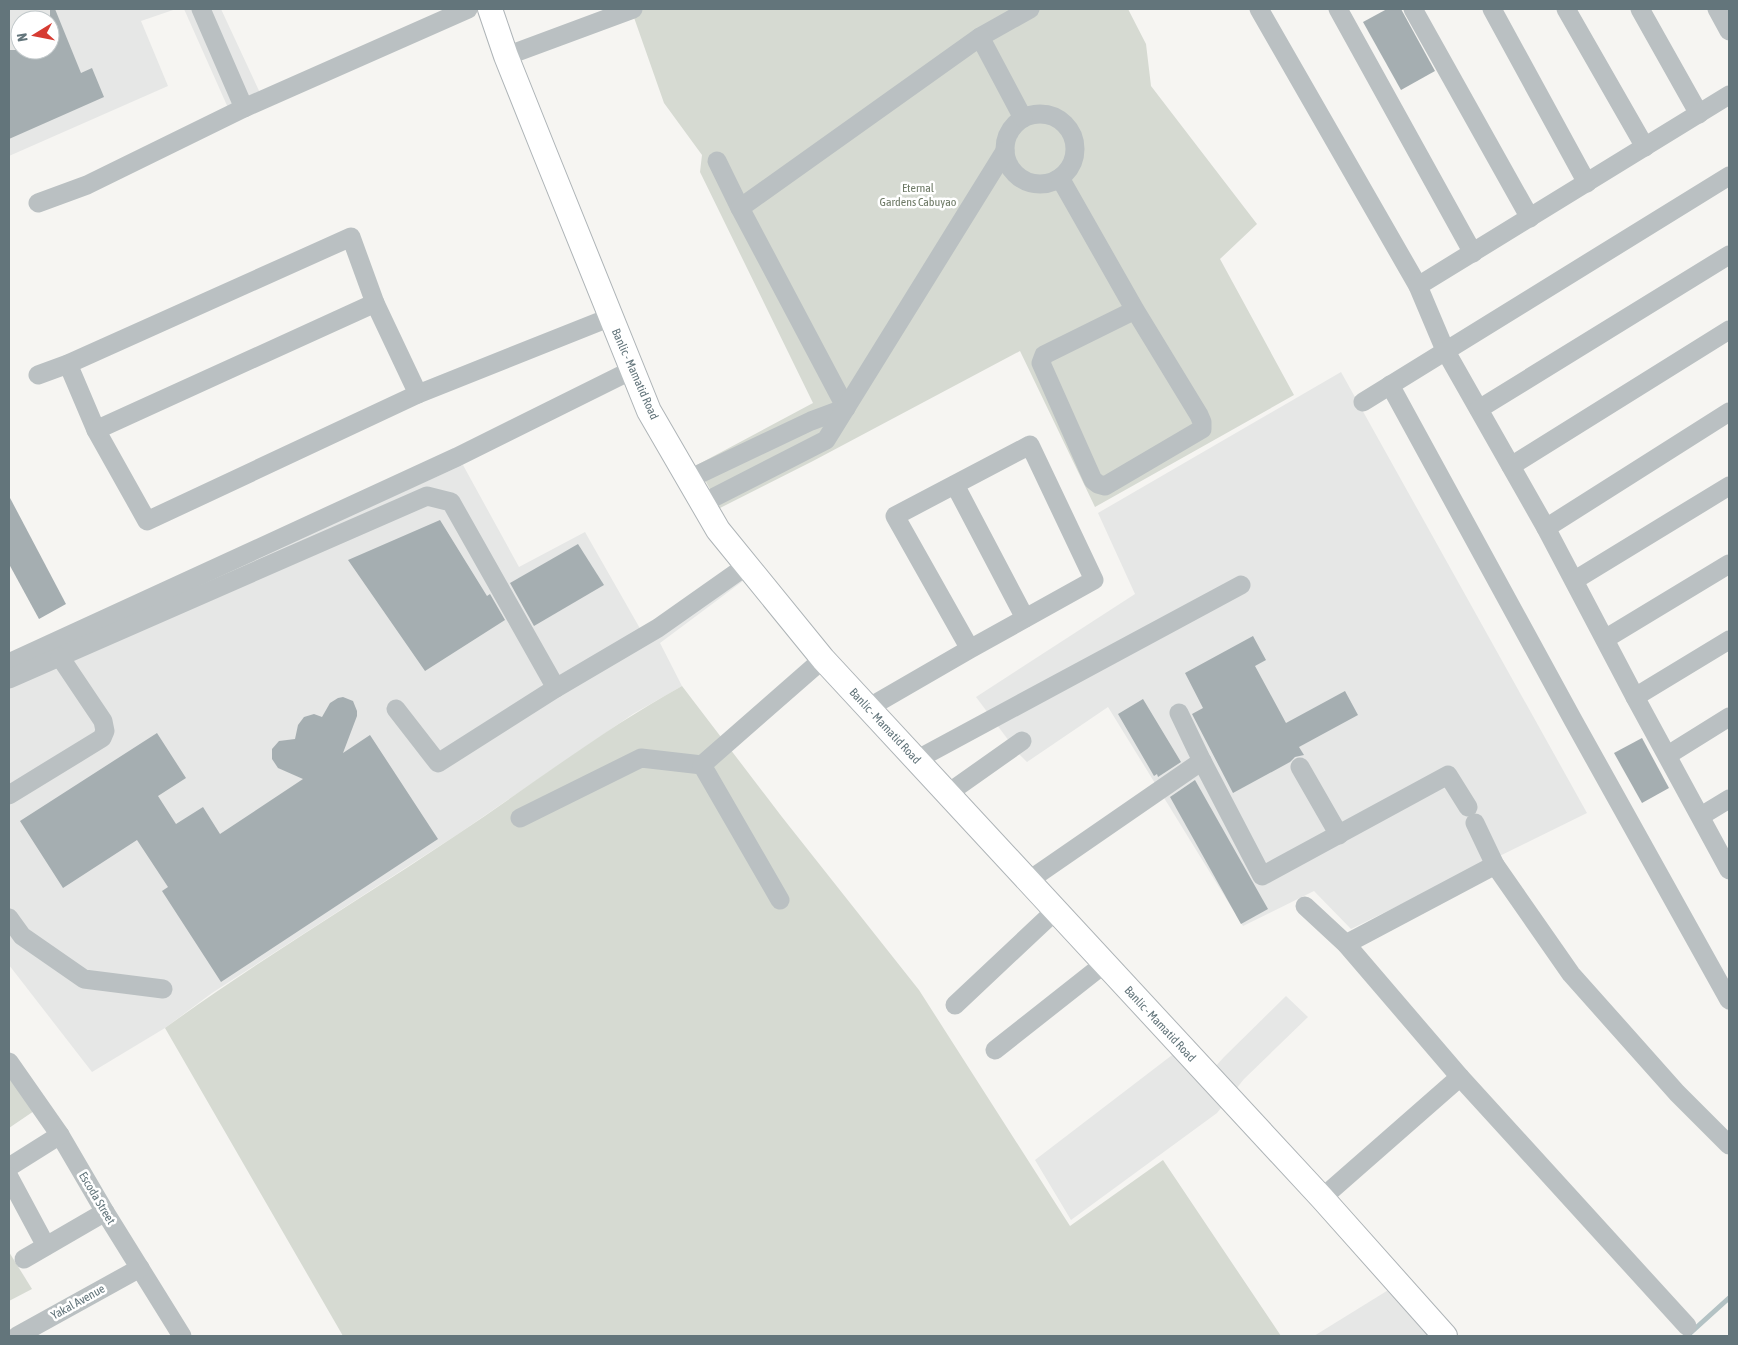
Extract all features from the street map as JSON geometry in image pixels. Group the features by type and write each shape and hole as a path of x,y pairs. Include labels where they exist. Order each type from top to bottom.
{"main road":[{"name":"Banlic - Mamatid Road","path":"490,9 506,56 649,411 718,530 823,659 1322,1198 1446,1336"}],"street":[{"path":"202,9 244,108"},
{"path":"38,203 87,185 244,108 468,9"},
{"path":"506,56 633,9"},
{"path":"740,208 980,37 1030,9"},
{"path":"1259,9 1418,286 1445,350 1575,580 1635,697 1729,870"},
{"path":"1338,9 1473,252"},
{"path":"1413,9 1530,218"},
{"path":"1492,9 1587,183"},
{"path":"1566,9 1645,147"},
{"path":"1640,9 1699,114"},
{"path":"1716,9 1729,31"},
{"path":"980,37 1023,118"},
{"path":"1418,286 1729,95"},
{"path":"1032,114 1052,115 1060,120 1071,133 1074,141 1074,158 1071,166 1060,178 1052,183 1043,184 1025,181 1017,176 1006,160 1006,141 1009,132 1023,118 1032,114"},
{"path":"703,503 826,440 1005,151"},
{"path":"717,161 846,408"},
{"path":"1363,402 1729,176"},
{"path":"1060,178 1134,310 1200,415 1202,422 1202,429 1105,486 1093,480 1041,363 1041,359 1044,355 1134,310"},
{"path":"38,375 68,364 351,237 376,303 418,394"},
{"path":"1479,409 1729,255"},
{"path":"96,430 376,303"},
{"path":"68,364 96,430 146,521 418,394 610,317"},
{"path":"1511,466 1729,330"},
{"path":"9,663 457,456 632,370"},
{"path":"1390,385 1729,1000"},
{"path":"689,479 811,421 846,408"},
{"path":"1546,528 1729,412"},
{"path":"868,708 1094,580 1030,445 895,516 970,649"},
{"path":"956,485 1025,618"},
{"path":"1575,580 1729,486"},
{"path":"9,679 427,496 451,502 556,688"},
{"path":"1605,639 1729,564"},
{"path":"396,709 438,763 556,688 658,628 746,566"},
{"path":"916,760 1241,586"},
{"path":"1635,697 1729,640"},
{"path":"9,795 102,738 105,731 103,721 60,657"},
{"path":"520,818 641,758 702,765 823,659"},
{"path":"1179,713 1262,876 1448,775 1472,815 1495,865 1571,974 1677,1094 1729,1146"},
{"path":"1668,755 1729,717"},
{"path":"947,794 1022,741"},
{"path":"1028,881 1202,761"},
{"path":"702,765 780,900"},
{"path":"1300,767 1340,835"},
{"path":"1701,816 1729,799"},
{"path":"1346,944 1495,865"},
{"path":"1305,906 1346,944 1460,1077 1687,1326"},
{"path":"955,1005 1055,911"},
{"path":"9,918 22,936 84,979 163,990"},
{"path":"995,1050 1104,964"},
{"name":"Escoda Street","path":"9,1062 60,1135 182,1336"},
{"path":"1322,1198 1460,1077"},
{"path":"9,1167 60,1135"},
{"path":"9,1177 46,1246"},
{"path":"24,1259 105,1212"},
{"name":"Yakal Avenue","path":"17,1336 140,1268"}],"shaded area":[{"path":"9,9 176,9 141,21 168,86 9,156"},
{"path":"184,9 221,9 261,95 229,110"},
{"path":"1341,372 1587,813 1351,929 1314,891 1243,926 1108,707 1027,762 1018,753 976,697 1135,594 1098,513"},
{"path":"463,465 519,567 585,532 642,632 737,562 747,578 660,643 682,686 633,714 458,834 212,993 165,1028 92,1072 9,965 9,672 147,606"},
{"path":"1286,996 1308,1017 1244,1079 1217,1113 1071,1220 1035,1160 1180,1049 1206,1077"},
{"path":"1390,1289 1431,1336 1314,1336"}],"green space":[{"name":"Eternal Gardens Cabuyao","path":"631,9 1128,9 1146,44 1151,86 1257,224 1220,259 1294,395 1095,507 1020,351 720,508 697,465 813,403 700,172 702,155 664,103"},
{"path":"682,686 782,817 919,990 1070,1226 1163,1160 1281,1336 343,1336 165,1028 274,953 458,834 625,720"},
{"path":"9,1075 34,1111 9,1128"},
{"path":"9,1252 32,1289 9,1301"}],"building":[{"path":"1387,9 1401,9 1435,71 1401,90 1363,22"},
{"path":"60,21 81,73 92,68 104,97 9,139 9,50 10,60 60,60"},
{"path":"9,496 66,604 39,619 9,564"},
{"path":"440,520 487,596 490,594 505,620 425,671 348,560"},
{"path":"578,544 604,585 534,626 510,583"},
{"path":"1253,636 1266,660 1255,666 1286,723 1345,691 1358,715 1299,747 1304,755 1295,757 1290,762 1233,793 1192,714 1203,708 1185,673"},
{"path":"343,697 353,701 357,716 343,753 370,735 438,839 221,982 162,891 168,887 137,840 63,888 20,821 157,733 186,778 158,796 176,824 203,807 220,834 303,779 278,768 272,759 272,749 279,741 295,739 298,725 304,717 314,714 322,717 330,703"},
{"path":"1143,699 1181,762 1158,777 1157,774 1154,776 1118,714"},
{"path":"1642,738 1669,788 1642,803 1614,753"},
{"path":"1195,780 1268,909 1241,924 1170,797"}],"waterway":[{"path":"1687,1336 1729,1298"}]}
